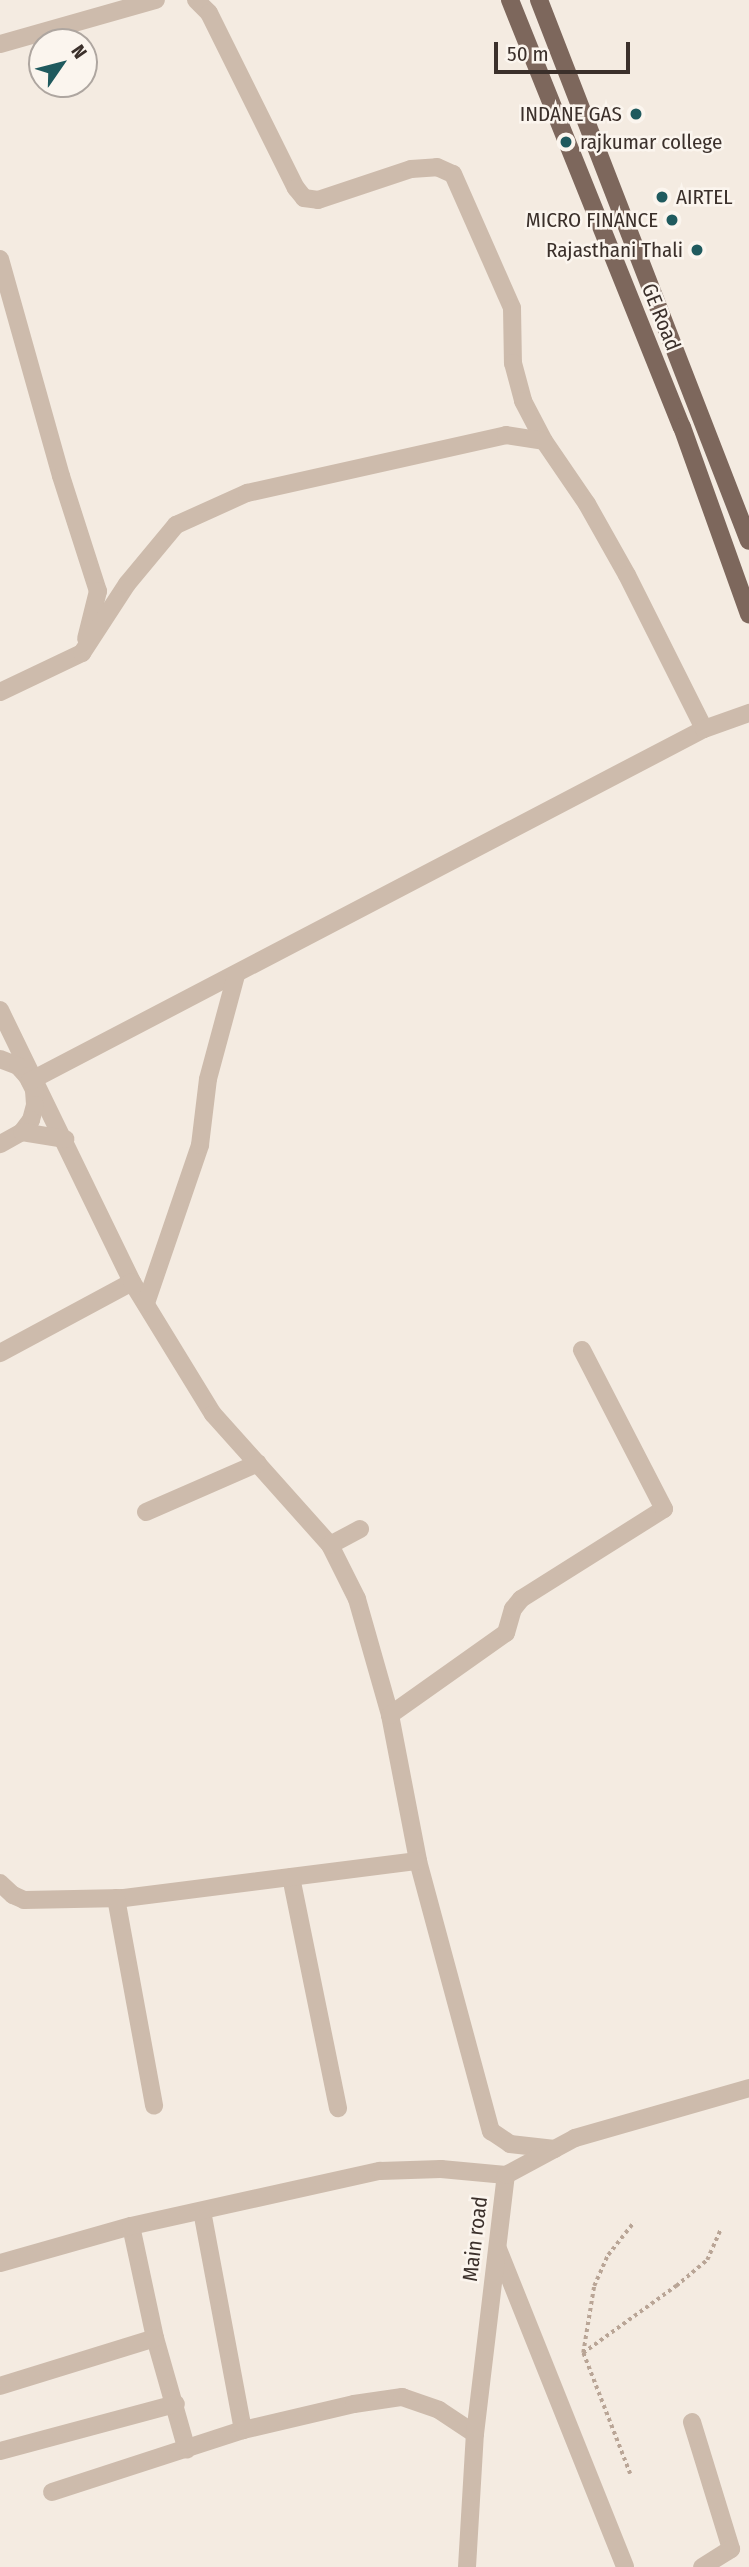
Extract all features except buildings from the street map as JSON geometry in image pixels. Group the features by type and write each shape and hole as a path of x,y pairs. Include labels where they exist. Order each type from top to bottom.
{"main road":[{"name":"GE Road","path":"510,0 744,582 749,614"},
{"path":"539,0 749,541"}],"street":[{"path":"0,44 156,0"},
{"path":"197,0 209,13 296,188 304,198 318,200 411,169 437,166 453,174 512,308 513,363 523,401 544,441 587,504 621,563 704,729"},
{"path":"0,259 61,476 98,591 82,653"},
{"path":"0,692 82,653 127,584 177,525 247,493 506,435 544,441"},
{"path":"33,1080 704,729 749,713"},
{"path":"146,1303 200,1145 208,1079 236,975"},
{"path":"1,1016 65,1139 132,1282 213,1413 330,1545 357,1599 390,1716 418,1861 491,2131 510,2144 555,2149"},
{"path":"0,1059 18,1066 33,1080 35,1105 31,1120 22,1132 0,1144"},
{"path":"22,1132 65,1139"},
{"path":"0,1353 132,1282"},
{"path":"390,1716 506,1633 513,1609 521,1599 664,1509 582,1350"},
{"path":"146,1512 258,1463"},
{"path":"330,1545 360,1529"},
{"path":"0,1883 13,1895 24,1900 116,1898 418,1861"},
{"path":"291,1877 338,2108"},
{"path":"116,1898 154,2106"},
{"name":"Main road","path":"467,2567 475,2434 506,2175 575,2138 749,2088"},
{"path":"0,2263 131,2227 380,2171 441,2169 506,2175"},
{"path":"202,2211 243,2430"},
{"path":"131,2227 155,2338 176,2404 187,2451"},
{"path":"496,2245 625,2567"},
{"path":"0,2386 155,2338"},
{"path":"52,2492 187,2451 243,2430 354,2403 402,2397 439,2410 475,2434"},
{"path":"0,2451 176,2404"},
{"path":"692,2422 731,2549 702,2567"}],"path":[{"path":"630,2474 583,2353 594,2286 608,2255 634,2222"},
{"path":"583,2353 676,2286 706,2260 721,2229"}],"place":[{"name":"INDANE GAS","path":"636,114"},
{"name":"rajkumar college","path":"566,142"},
{"name":"AIRTEL","path":"662,197"},
{"name":"MICRO FINANCE","path":"672,220"},
{"name":"Rajasthani Thali","path":"697,250"}]}
